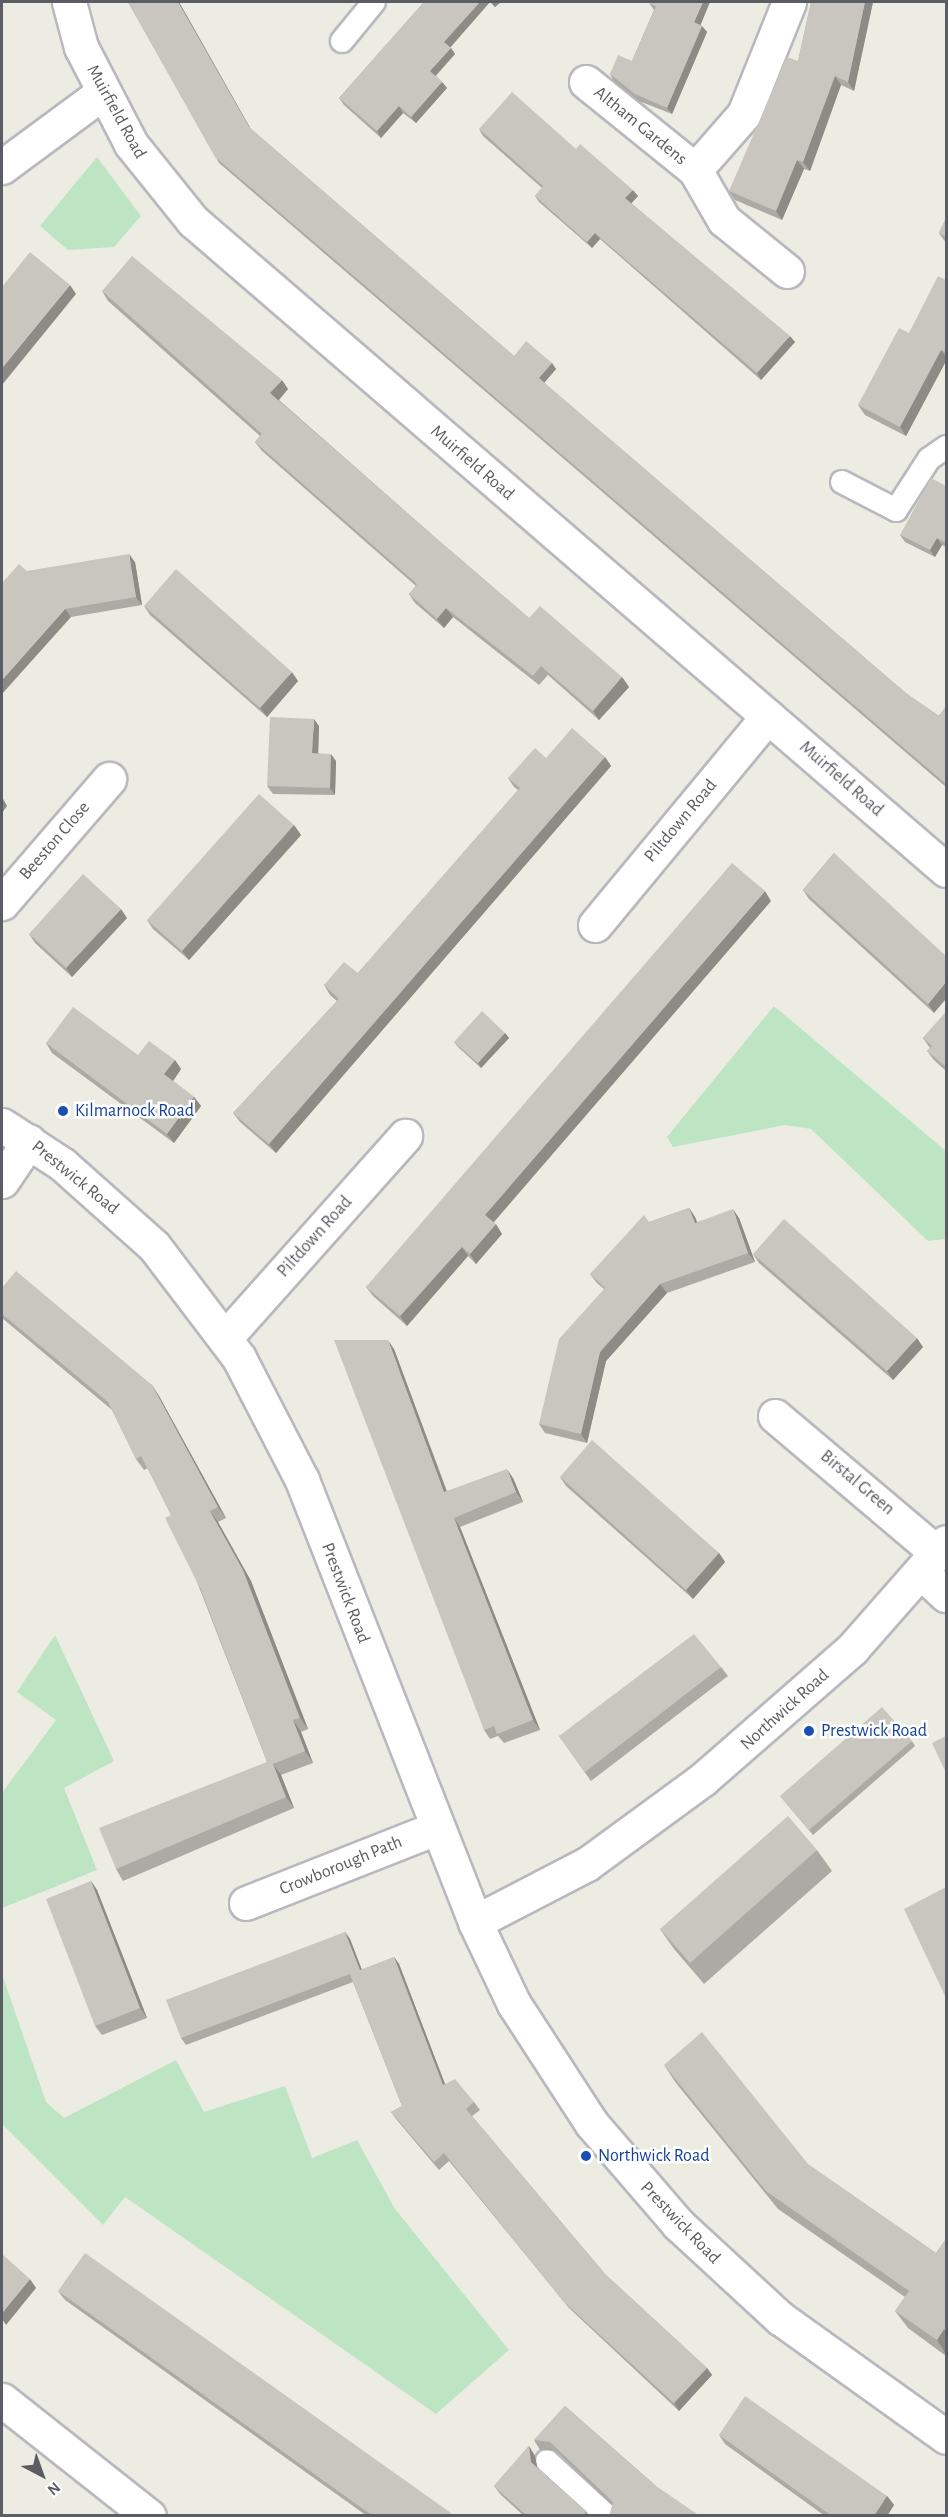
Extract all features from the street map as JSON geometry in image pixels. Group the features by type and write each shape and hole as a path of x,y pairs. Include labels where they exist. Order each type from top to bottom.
{"street":[{"name":"Muirfield Road","path":"69,2 102,93 131,144 192,222 946,870"},
{"name":"Altham Gardens","path":"695,170 744,114 789,2"},
{"name":"Altham Gardens","path":"586,82 695,170 724,220 787,271"},
{"path":"2,167 102,93"},
{"name":"Piltdown Road","path":"595,925 768,716"},
{"name":"Beeston Close","path":"2,903 109,779"},
{"path":"2,1181 15,1133"},
{"name":"Prestwick Road","path":"15,1133 94,1190 154,1246 225,1338 302,1480 436,1828 475,1922 514,2004 585,2114 678,2224 780,2318 946,2437"},
{"name":"Piltdown Road","path":"225,1338 405,1136"},
{"name":"Birstal Green","path":"775,1416 935,1556 946,1595"},
{"name":"Northwick Road","path":"475,1922 586,1863 703,1779 852,1649 935,1556"},
{"name":"Crowborough Path","path":"246,1903 436,1828"},
{"path":"2,2400 149,2516"}],"lane":[{"path":"342,41 374,2"},
{"path":"842,482 896,510 929,459 946,447"},
{"path":"547,2461 607,2516"}],"green space":[{"path":"97,157 141,216 114,247 68,250 40,226"},
{"path":"774,1006 946,1151 946,1239 928,1241 811,1129 785,1125 673,1147 667,1137"},
{"path":"55,1635 114,1761 64,1788 97,1870 2,1908 2,1793 56,1720 17,1692"},
{"path":"2,1974 46,2102 64,2118 176,2060 204,2112 285,2086 312,2158 357,2140 395,2209 509,2350 436,2414 125,2197 103,2225 2,2124"}],"building":[{"path":"128,2 178,2 249,127 514,356 526,341 552,363 539,378 907,694 939,716 946,706 946,784 215,157"},
{"path":"424,2 480,2 444,42 451,48 430,71 442,82 411,117 399,106 377,131 339,98"},
{"path":"650,2 703,2 694,22 702,26 667,108 635,94 610,74 618,55 632,61 656,6"},
{"path":"811,2 865,2 848,82 835,76 803,162 797,160 776,211 729,191 787,57 798,61"},
{"path":"512,92 576,149 580,144 633,190 625,198 790,336 757,373 595,233 587,242 535,196 543,186 479,129"},
{"path":"946,218 946,237 939,233"},
{"path":"30,252 70,285 2,368 2,287"},
{"path":"132,256 282,380 270,393 437,539 529,618 540,606 622,677 593,711 541,666 533,676 446,608 437,619 409,594 417,584 255,442 262,434 102,291"},
{"path":"938,276 946,280 946,352 941,350 900,427 858,405 899,328 909,333"},
{"path":"931,478 946,486 946,543 937,538 930,550 900,535"},
{"path":"129,554 136,597 65,609 2,680 2,583 19,564 27,571"},
{"path":"176,569 292,672 260,708 144,606"},
{"path":"270,717 314,719 312,753 331,754 330,788 267,786"},
{"path":"572,728 605,757 269,1144 233,1113 339,999 324,985 344,962 358,973 520,788 508,778 535,748 546,758"},
{"path":"259,794 294,825 182,951 147,920"},
{"path":"834,853 946,956 946,982 928,1004 803,890"},
{"path":"732,863 765,891 485,1215 496,1224 470,1254 462,1247 400,1316 366,1287"},
{"path":"83,874 121,909 66,968 29,934"},
{"path":"73,1007 138,1055 149,1041 175,1060 164,1074 194,1097 167,1134 46,1043"},
{"path":"482,1011 505,1033 478,1063 454,1042"},
{"path":"946,1012 946,1067 927,1051 932,1046 923,1038"},
{"path":"689,1208 695,1223 733,1209 748,1253 660,1284 600,1352 581,1434 539,1424 559,1339 605,1288 590,1274 644,1215 649,1222"},
{"path":"784,1219 917,1338 887,1371 753,1254"},
{"path":"16,1271 152,1385 218,1507 210,1511 243,1570 300,1718 293,1720 305,1751 273,1764 286,1797 116,1869 99,1828 267,1762 201,1590 165,1518 171,1515 141,1456 136,1459 108,1402 2,1314 2,1288"},
{"path":"334,1340 388,1340 444,1492 507,1469 516,1492 454,1518 533,1720 497,1734 494,1726 484,1730"},
{"path":"592,1440 719,1553 686,1590 560,1477"},
{"path":"694,1634 721,1667 585,1772 559,1736"},
{"path":"882,1707 912,1741 809,1830 780,1796"},
{"path":"946,1736 946,1773 932,1743"},
{"path":"788,1816 817,1850 690,1963 660,1929"},
{"path":"91,1881 140,2008 95,2026 46,1899"},
{"path":"946,1887 946,1998 904,1909"},
{"path":"345,1932 360,1970 394,1957 443,2085 455,2079 474,2102 466,2109 605,2274 707,2368 674,2403 563,2301 444,2153 434,2162 391,2112 402,2106 350,1974 181,2038 166,2000"},
{"path":"702,2032 808,2164 936,2253 946,2239 946,2331 944,2329 937,2340 895,2311 909,2291 766,2191 664,2065"},
{"path":"85,2253 451,2513 449,2516 373,2516 58,2291"},
{"path":"2,2254 30,2279 2,2313"},
{"path":"745,2396 887,2496 874,2516 832,2516 719,2435"},
{"path":"565,2406 656,2486 700,2516 609,2516 613,2502 550,2442 534,2440"},
{"path":"529,2446 531,2462 586,2511 583,2516 527,2516 494,2486"}],"place":[{"name":"Kilmarnock Road","path":"63,1111"},
{"name":"Prestwick Road","path":"809,1731"},
{"name":"Northwick Road","path":"586,2156"}]}
